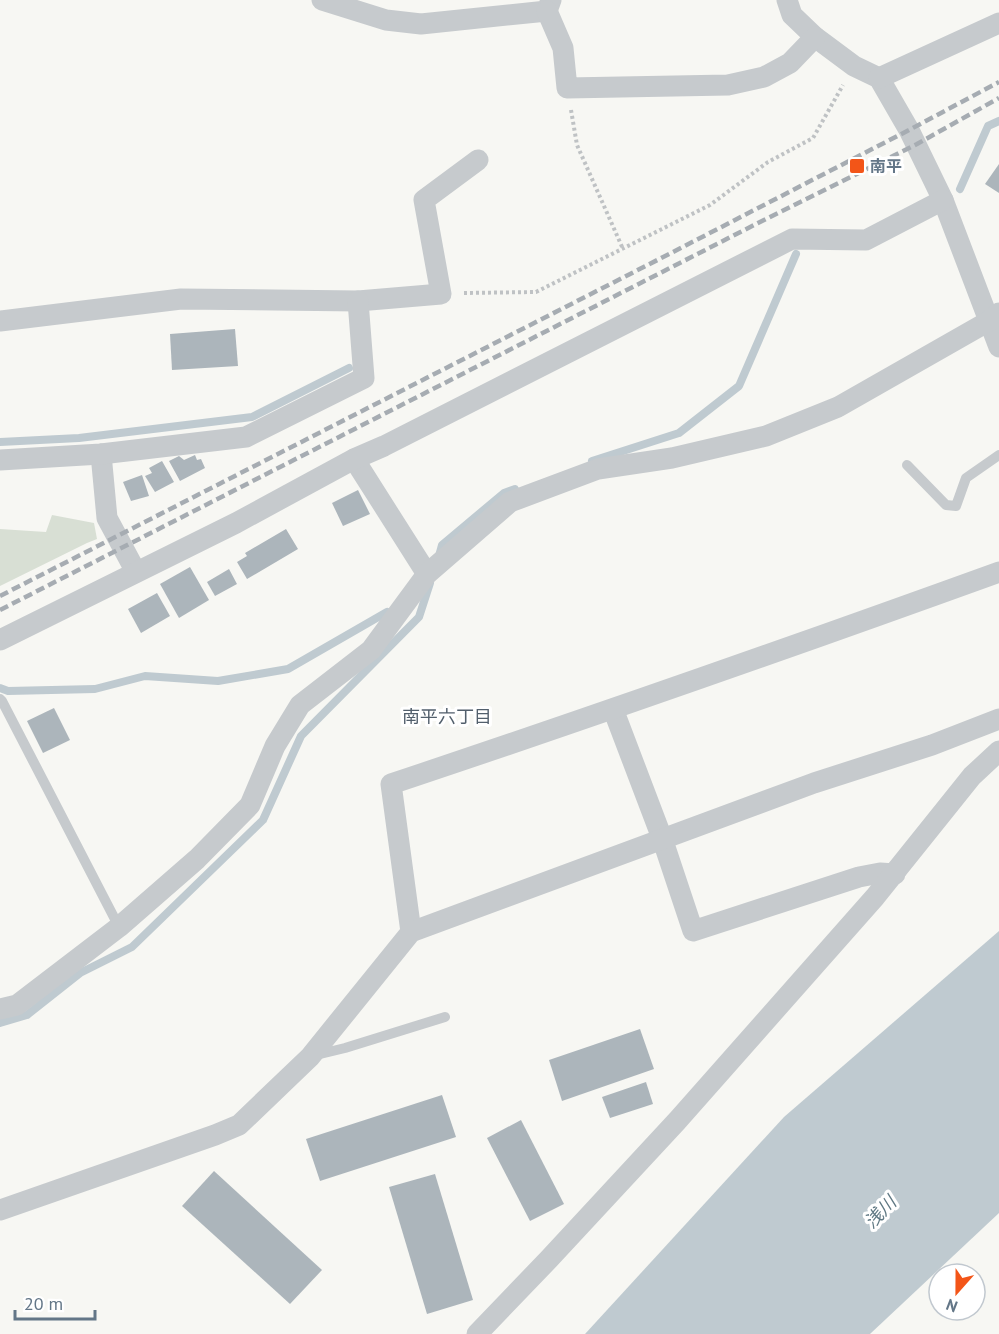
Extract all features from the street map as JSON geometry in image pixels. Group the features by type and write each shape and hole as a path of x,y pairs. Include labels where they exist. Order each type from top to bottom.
{"street":[{"path":"322,0 386,20 421,24 549,5 562,48 567,88 728,85 764,77 790,63 815,37"},
{"path":"787,0 792,15 815,37 854,66 879,78 909,130 943,200 994,317 999,347"},
{"path":"879,78 999,23"},
{"path":"0,321 181,299 358,301 441,294 424,200 478,160"},
{"path":"0,640 236,523 354,459 394,441 792,239 866,240 943,200"},
{"path":"0,460 101,454 246,437 364,378 358,301"},
{"path":"0,1009 17,1005 119,927 197,859 250,805 275,746 300,705 371,650 428,574 510,502 598,469 672,458 766,436 838,407 994,317"},
{"path":"101,454 107,519 136,572"},
{"path":"354,459 428,574"},
{"path":"411,932 391,784 613,710 999,572"},
{"path":"613,710 662,838 693,931 859,877 880,873 895,874"},
{"path":"0,1210 239,1125 310,1056 411,932 662,838 814,783 932,745 999,719"},
{"path":"477,1334 677,1121 895,874 972,776 999,751"}],"lane":[{"path":"907,465 946,505 956,506 966,478 999,455"},
{"path":"0,699 119,927"},
{"path":"310,1056 345,1048 445,1017"}],"path":[{"path":"441,294 536,292 710,205 768,162 813,138 854,66"},
{"path":"567,88 577,145 623,249"}],"shaded area":[{"path":"52,515 94,523 97,539 0,586 0,529 46,532"}],"water":[{"name":"浅川","path":"999,931 999,1213 947,1262 927,1262 927,1281 870,1334 585,1334 784,1117"}],"building":[{"path":"999,164 999,193 985,184"},
{"path":"235,329 238,366 172,370 170,334"},
{"path":"195,455 197,460 201,459 205,468 180,481 169,461 179,456 184,460"},
{"path":"162,461 174,482 155,492 145,476 152,473 149,468"},
{"path":"142,475 149,496 131,501 123,482"},
{"path":"358,490 370,514 343,526 332,503"},
{"path":"286,529 298,549 247,579 237,562 247,556 245,553"},
{"path":"190,567 209,600 179,618 160,584"},
{"path":"229,569 237,584 215,596 207,582"},
{"path":"157,593 170,616 141,633 128,609"},
{"path":"54,708 70,740 43,753 27,721"},
{"path":"640,1029 654,1069 562,1101 549,1060"},
{"path":"646,1082 653,1104 610,1118 602,1097"},
{"path":"442,1095 456,1137 320,1181 306,1139"},
{"path":"521,1120 564,1204 530,1221 487,1138"},
{"path":"214,1171 322,1270 290,1304 182,1206"},
{"path":"435,1174 473,1300 427,1314 389,1187"}],"waterway":[{"path":"960,189 988,126 999,121"},
{"path":"592,461 679,433 739,386 796,254"},
{"path":"0,442 79,438 252,417 349,368"},
{"path":"439,556 442,545 504,493 515,489"},
{"path":"0,1023 27,1015 80,973 132,947 263,820 301,736 419,617 430,583"},
{"path":"0,688 8,691 95,689 145,676 218,681 288,669 387,612"}],"railway":[{"path":"0,596 675,251 999,82"},
{"path":"0,610 917,144 999,98"}],"place":[{"name":"南平","path":"857,166"}],"district":[{"name":"南平六丁目","path":"447,716"}]}
